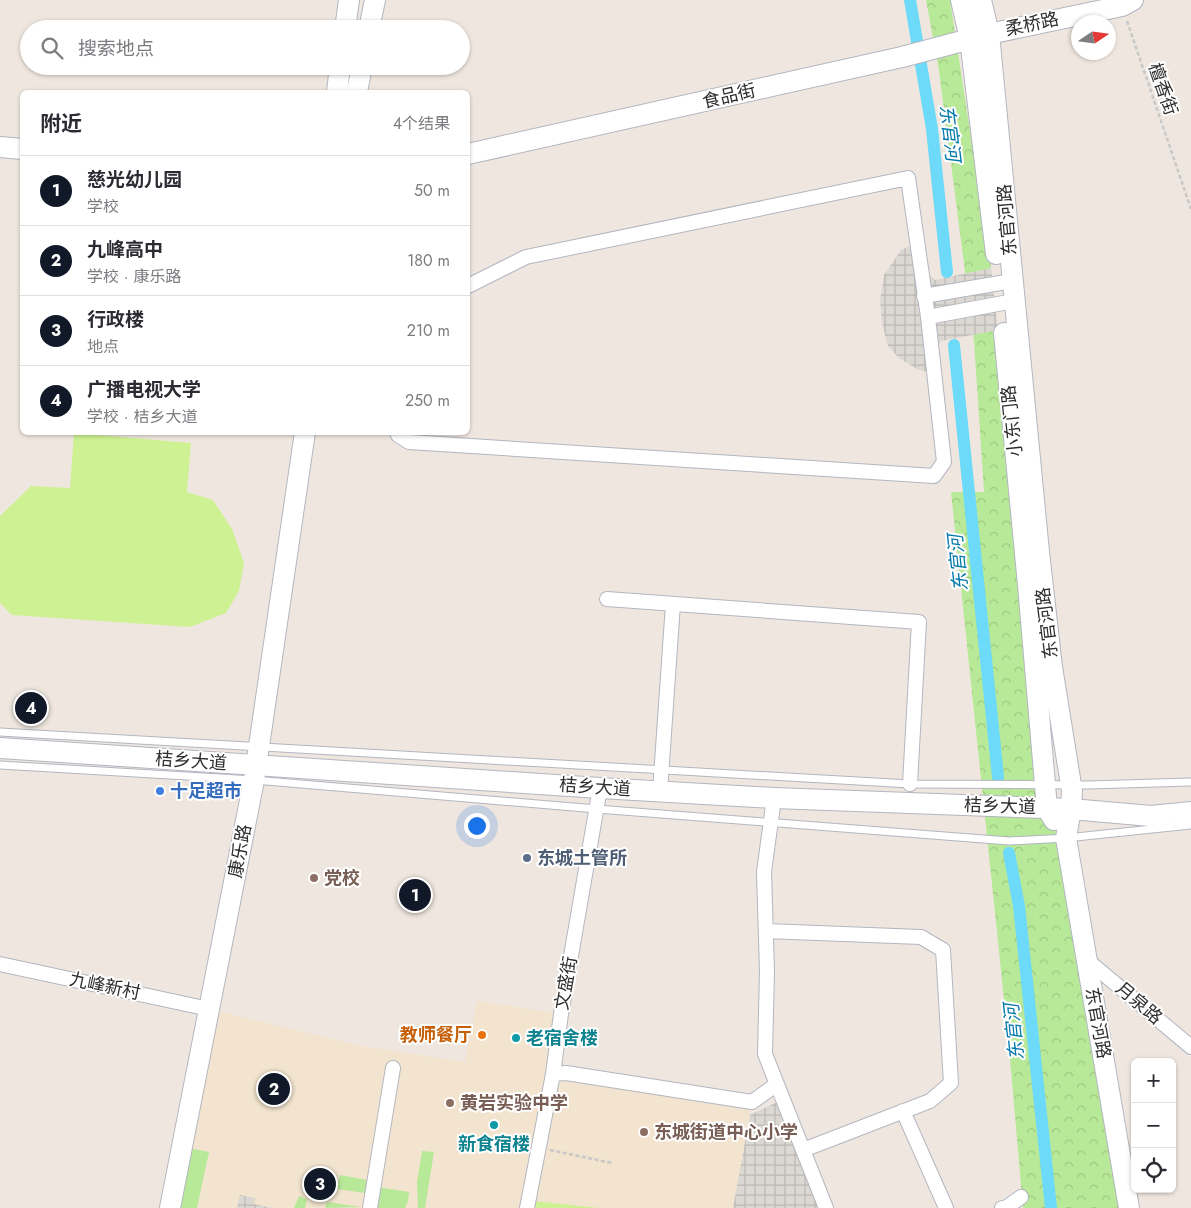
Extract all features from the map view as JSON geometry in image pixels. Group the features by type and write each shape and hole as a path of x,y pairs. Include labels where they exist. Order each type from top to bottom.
{"street":[{"path":"346,20 349,0"},
{"path":"371,20 375,0"},
{"path":"962,0 979,36"},
{"path":"979,36 980,0"},
{"name":"柔桥路","path":"979,36 1127,3"},
{"name":"食品街","path":"470,154 908,56 979,36"},
{"name":"东官河路","path":"979,36 1008,303 1052,667 1071,785 1071,809 1066,838 1129,1208"},
{"path":"337,90 339,75"},
{"path":"356,90 360,75"},
{"path":"0,147 20,149"},
{"path":"398,435 409,442 934,476 944,462 928,317 908,178 526,257 470,285"},
{"path":"924,296 1006,283"},
{"path":"928,317 1008,303"},
{"name":"小东门路","path":"1008,303 1028,585 1047,808 1066,838"},
{"name":"康乐路","path":"170,1208 256,764 305,435"},
{"path":"607,599 919,622 910,784"},
{"path":"660,791 673,604"},
{"name":"桔乡大道","path":"0,748 774,798 1071,809 1151,816 1191,812"},
{"name":"文盛街","path":"527,1208 553,1074 562,1004 600,788"},
{"path":"774,798 764,872 767,971 765,1054 826,1208"},
{"path":"766,931 921,936 943,950 951,1083 930,1101 804,1150"},
{"name":"月泉路","path":"1087,960 1191,1047"},
{"name":"九峰新村","path":"0,964 209,1009"},
{"path":"370,1208 392,1068"},
{"path":"553,1074 566,1073 752,1102 778,1084"},
{"path":"903,1111 946,1208"},
{"path":"1002,1208 1008,1207 1021,1197"}],"lane":[{"path":"0,732 597,809 771,823 1009,841 1066,838 1191,825"},
{"path":"0,764 256,764 661,770 910,784 1071,785 1191,782"}],"path":[{"name":"檀香街","path":"1127,3 1191,209"},
{"path":"539,1148 612,1163"}],"shaded area":[{"path":"917,243 920,267 935,280 991,268 998,330 941,341 932,357 934,374 917,369 899,358 888,346 882,323 880,300 884,275 901,250"},
{"path":"477,1001 561,1014 553,1074 752,1102 733,1208 171,1208 209,1009 362,1046 465,1062"},
{"path":"775,1103 785,1103 826,1208 733,1208 750,1115"},
{"path":"240,1195 255,1198 254,1204 272,1208 237,1208"}],"green space":[{"path":"926,0 950,0 991,268 1040,771 1066,838 1129,1208 1023,1208 1009,1047 951,492 984,492 974,341 939,71"},
{"path":"74,435 97,435 191,443 187,492 213,500 232,529 244,563 239,591 226,613 190,627 12,615 0,603 0,516 31,486 70,488"},
{"path":"183,1147 209,1152 197,1208 170,1208"},
{"path":"422,1151 434,1152 425,1208 418,1208 417,1182"},
{"path":"340,1175 367,1180 365,1193 337,1189"},
{"path":"377,1187 409,1192 405,1208 374,1208"},
{"path":"299,1196 307,1199 305,1208 294,1208"},
{"path":"534,1201 599,1208 533,1208"},
{"path":"327,1202 361,1207 325,1208"}],"waterway":[{"name":"东官河","path":"910,0 932,129 947,272"},
{"name":"东官河","path":"954,345 998,777"},
{"name":"东官河","path":"1009,853 1019,906 1051,1208"}],"place":[{"name":"广播电视大学","path":"31,708"},
{"name":"十足超市","path":"160,791"},
{"name":"东城土管所","path":"527,858"},
{"name":"党校","path":"314,878"},
{"name":"慈光幼儿园","path":"415,895"},
{"name":"教师餐厅","path":"482,1035"},
{"name":"老宿舍楼","path":"516,1038"},
{"name":"九峰高中","path":"274,1089"},
{"name":"黄岩实验中学","path":"450,1103"},
{"name":"新食宿楼","path":"494,1125"},
{"name":"东城街道中心小学","path":"644,1132"},
{"name":"行政楼","path":"320,1184"}]}
